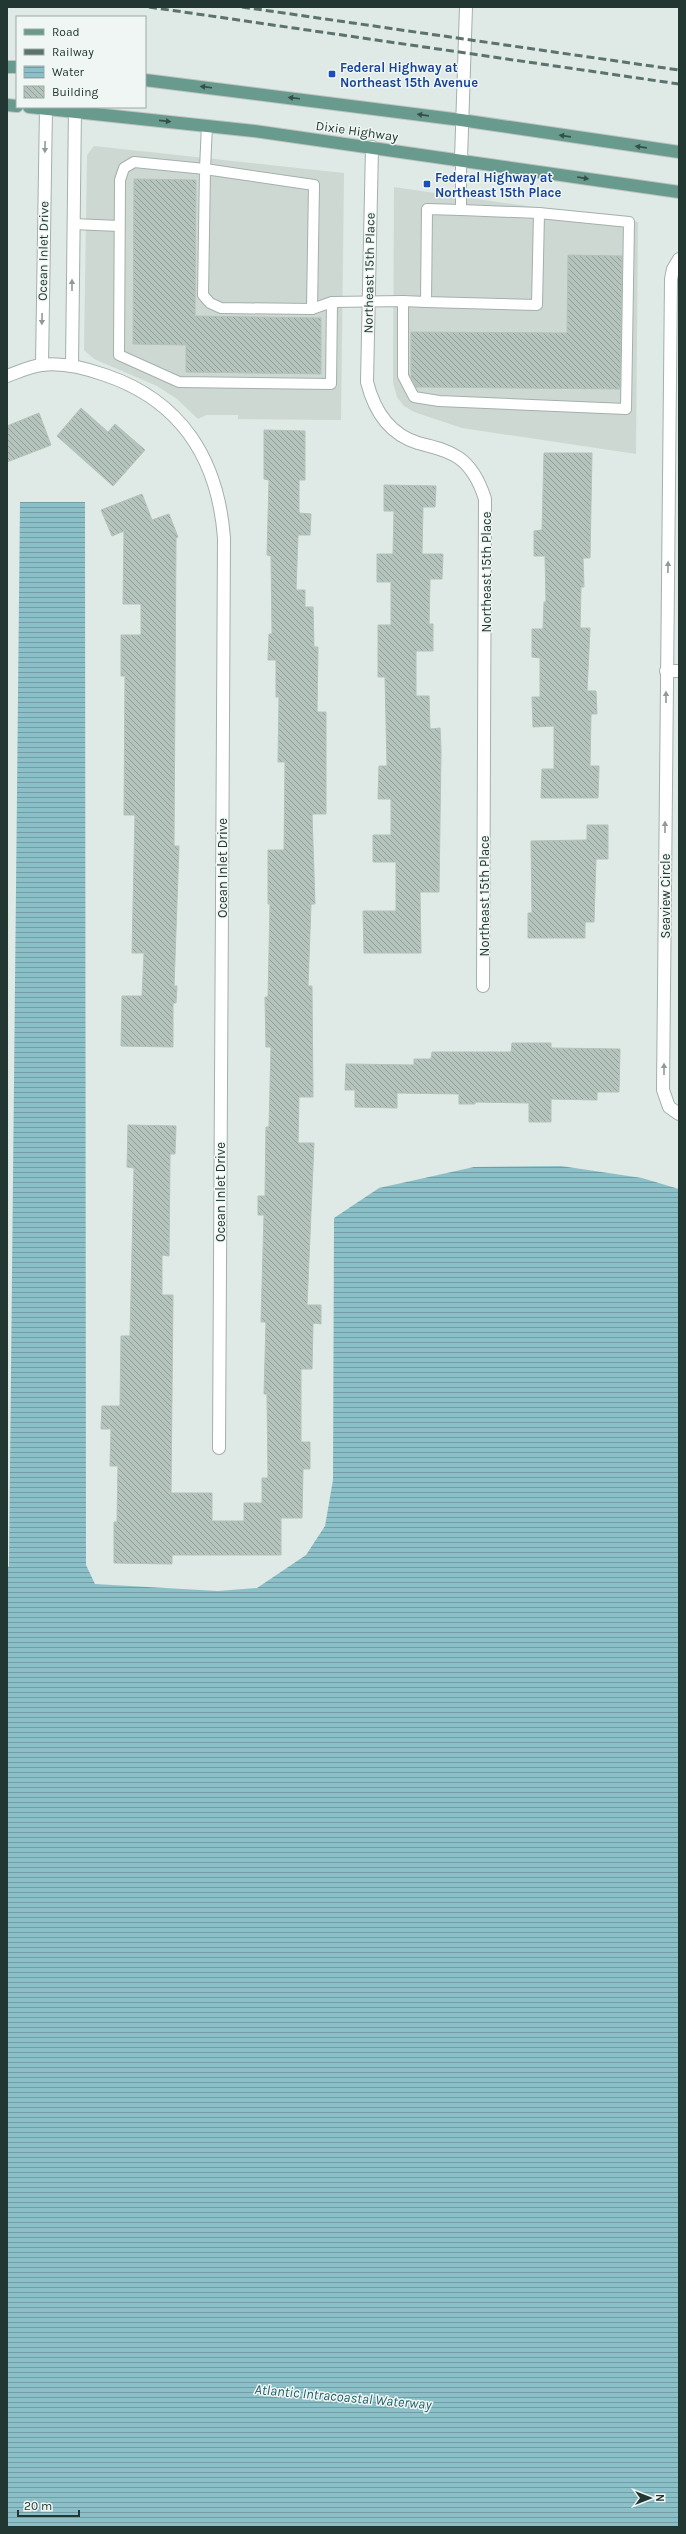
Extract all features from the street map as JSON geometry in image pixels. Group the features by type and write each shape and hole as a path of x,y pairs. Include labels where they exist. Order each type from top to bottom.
{"main road":[{"name":"Dixie Highway","path":"146,80 461,120 679,152"},
{"name":"Dixie Highway","path":"46,108 75,109 207,125 461,159 679,192"}],"street":[{"path":"461,159 461,120 466,7"},
{"name":"Ocean Inlet Drive","path":"46,108 42,365 72,366 121,380 146,394 168,411 188,432 204,456 215,482 222,510 224,546 219,1448"},
{"path":"72,366 72,224 75,109"},
{"name":"Northeast 15th Place","path":"372,147 367,382 371,398 378,413 402,435 446,450 460,459 480,484 485,499 483,986"},
{"name":"Seaview Circle","path":"679,259 673,270 671,279 666,671 664,1090 669,1106 679,1114"},
{"path":"7,376 42,365"},
{"path":"666,671 679,671"}],"lane":[{"path":"207,125 203,295 210,303 221,308 312,309 332,302 368,301 537,305 538,213"},
{"path":"461,159 461,210"},
{"path":"312,309 314,185 205,169 134,162 124,168 120,180 119,355 179,382 331,384 332,302"},
{"path":"403,301 403,376 414,396 440,401 626,409 629,222 538,213 427,210 426,302"},
{"path":"72,224 119,226"}],"shaded area":[{"path":"94,146 344,173 341,420 238,419 238,415 206,415 198,419 177,399 157,386 94,359 84,350 87,155"},
{"path":"394,187 638,222 636,454 462,428 414,412 404,406 397,397 393,383"}],"water":[{"name":"Atlantic Intracoastal Waterway","path":"20,502 85,502 86,1565 95,1584 218,1591 257,1588 306,1555 325,1526 333,1480 334,1218 379,1188 474,1167 561,1166 642,1178 679,1189 679,2527 7,2527 7,1569 9,1566"}],"building":[{"path":"134,179 196,180 195,316 321,318 321,374 186,372 186,345 133,344"},
{"path":"568,255 622,256 620,389 416,387 411,377 411,332 567,333"},
{"path":"81,408 108,432 115,424 145,450 113,486 57,436"},
{"path":"39,413 51,445 7,462 7,426"},
{"path":"264,430 305,431 305,480 299,480 299,513 311,514 310,535 298,535 296,590 305,590 305,607 313,607 314,647 318,647 317,712 326,712 326,814 312,814 315,904 311,904 308,986 312,986 313,1097 299,1097 298,1143 314,1143 307,1305 321,1305 321,1324 313,1323 312,1369 301,1369 301,1442 310,1442 310,1469 303,1469 302,1518 281,1518 281,1555 172,1555 172,1564 114,1563 114,1522 117,1522 118,1466 110,1466 111,1429 101,1429 102,1406 120,1406 121,1336 130,1336 134,1168 127,1167 128,1125 176,1126 175,1154 170,1154 169,1256 162,1255 162,1295 173,1295 171,1493 212,1493 212,1521 244,1521 244,1503 262,1503 262,1478 268,1478 267,1394 264,1394 266,1322 261,1322 264,1215 258,1215 258,1196 265,1196 266,1127 269,1127 271,1047 266,1047 265,997 268,997 270,904 268,904 268,850 284,850 285,762 278,762 279,697 276,697 276,660 268,660 269,634 272,634 271,556 267,555 269,480 264,479"},
{"path":"544,453 592,453 590,558 583,558 584,587 581,587 580,628 590,628 587,691 596,691 597,714 591,714 590,766 599,766 598,798 541,798 542,769 554,769 554,726 533,727 532,697 540,697 540,658 532,657 532,629 543,629 544,602 546,602 545,556 534,556 534,531 542,530"},
{"path":"384,485 436,486 435,507 423,507 422,554 443,554 442,579 430,579 429,624 433,624 433,651 416,651 416,696 429,696 430,729 440,728 441,750 439,892 420,892 421,953 364,953 363,911 396,911 396,862 373,862 373,835 391,835 391,799 378,799 379,766 387,766 385,677 378,677 378,625 391,625 391,582 377,582 377,554 393,554 394,511 384,511"},
{"path":"142,494 152,520 169,514 178,537 176,538 174,846 179,846 174,986 177,986 176,1003 173,1003 173,1047 121,1046 122,996 142,996 144,953 132,953 135,815 124,815 125,676 121,676 121,635 141,635 141,604 123,604 124,531 112,536 101,510"},
{"path":"587,825 608,825 608,859 596,859 594,922 585,922 585,938 528,938 528,913 532,913 531,841 587,840"},
{"path":"512,1043 551,1043 551,1048 620,1049 619,1092 597,1092 597,1100 551,1099 551,1122 529,1122 529,1103 475,1102 475,1104 459,1104 459,1094 397,1093 397,1108 355,1107 355,1090 345,1090 346,1064 414,1065 414,1059 431,1059 432,1052 511,1052"}],"railway":[{"path":"149,7 679,84"},
{"path":"242,7 679,70"}],"place":[{"name":"Federal Highway at Northeast 15th Avenue","path":"332,74"},
{"name":"Federal Highway at Northeast 15th Place","path":"427,184"}]}
